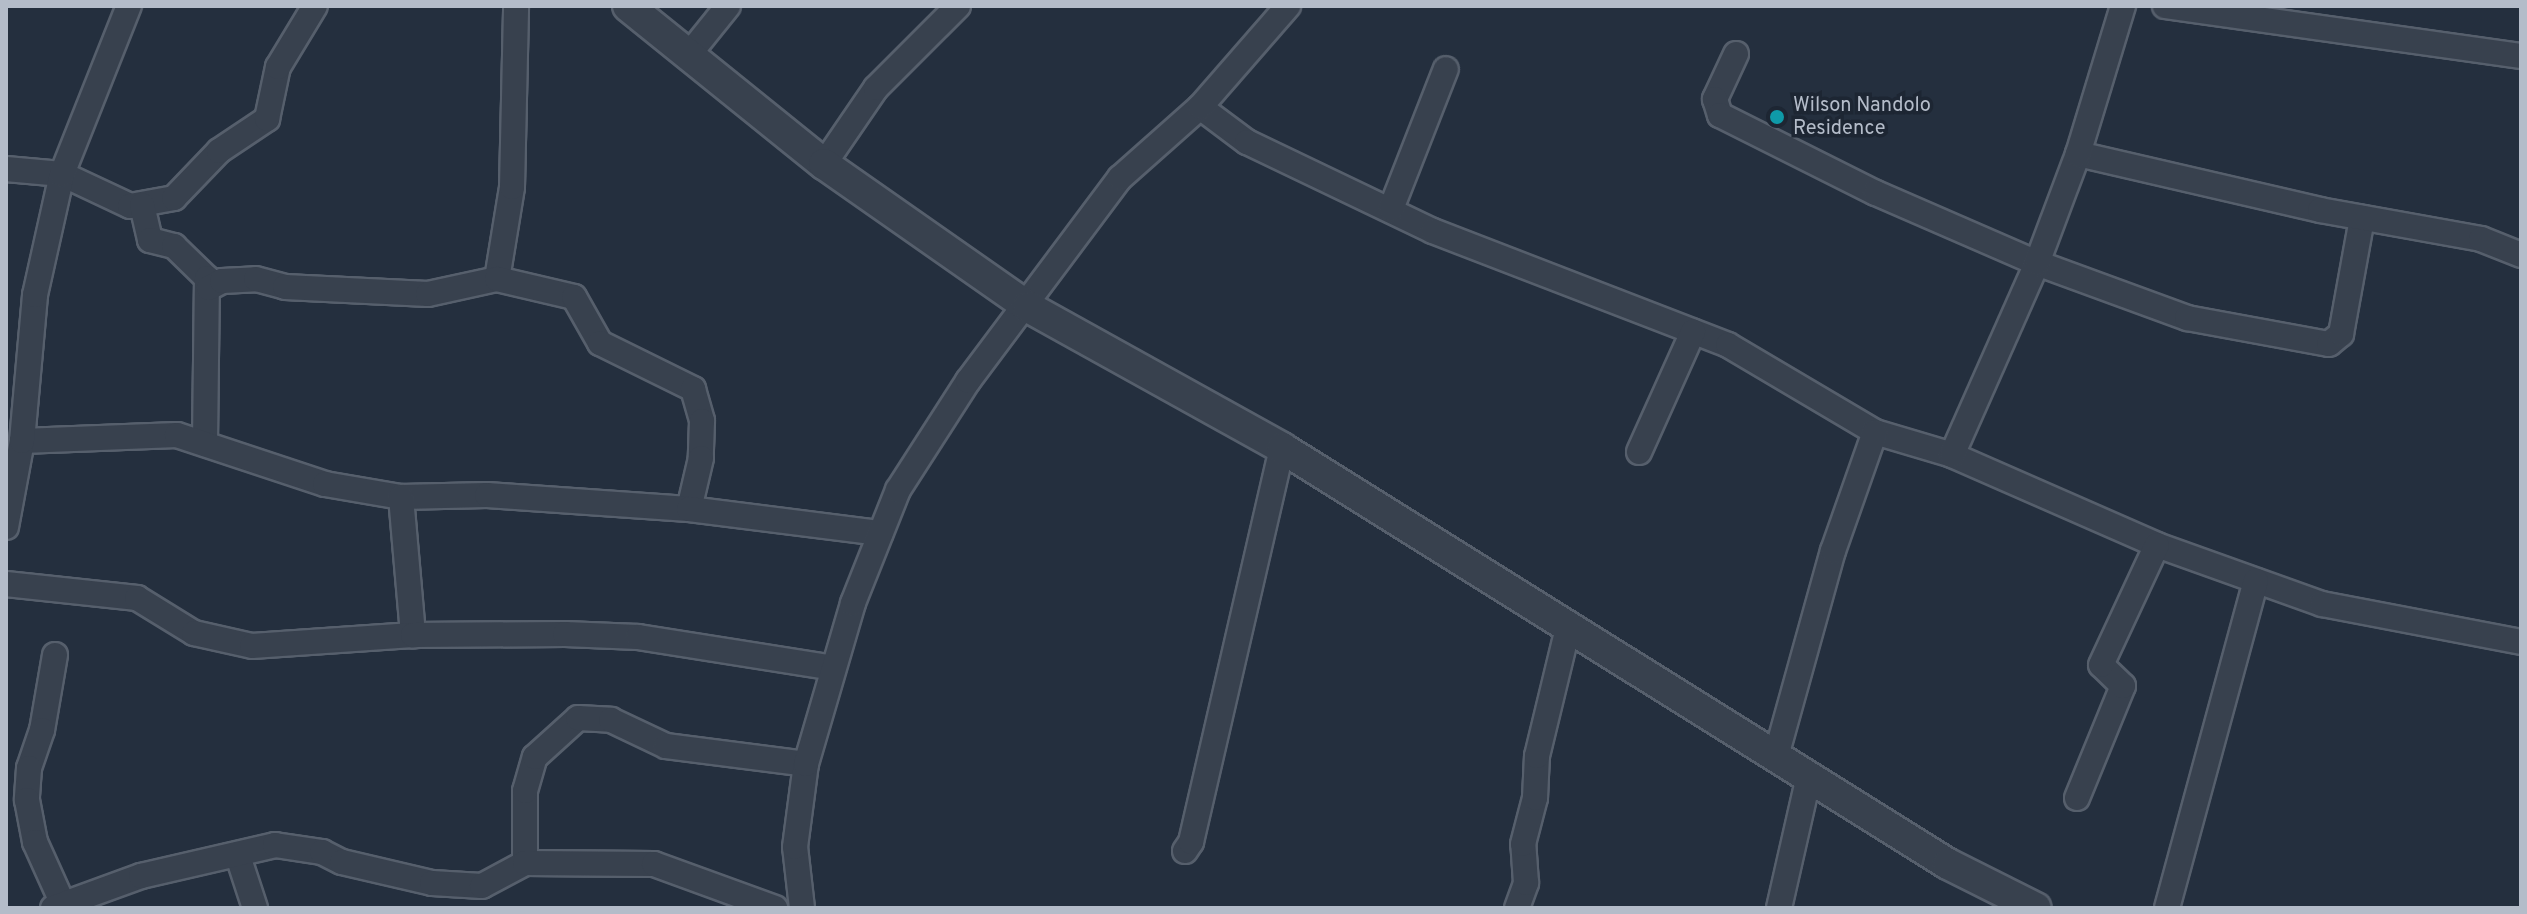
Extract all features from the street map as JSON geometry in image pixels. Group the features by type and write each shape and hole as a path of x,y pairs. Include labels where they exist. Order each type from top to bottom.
{"street":[{"path":"6,527 22,441 35,295 62,174 129,6"},
{"path":"6,169 62,174 81,186 142,205 174,198 219,151 267,119 278,67 315,6"},
{"path":"497,279 512,187 516,6"},
{"path":"628,6 687,57 824,164 1028,307 1282,448 1569,624 1948,864 2036,908"},
{"path":"687,57 728,6"},
{"path":"824,164 876,88 958,6"},
{"path":"802,908 795,847 806,764 833,668 880,533 925,441 1028,307 1120,178 1200,107 1288,6"},
{"path":"1952,455 2037,263 2078,154 2123,6"},
{"path":"2165,6 2521,56"},
{"path":"1736,54 1715,99 1720,115 1876,193 2037,263 2187,318 2329,344 2341,334 2362,218"},
{"path":"1391,209 1446,69"},
{"path":"1200,107 1247,142 1521,268 1728,345 1875,432 1952,455 2157,545 2256,581 2389,620 2521,642"},
{"path":"2078,154 2362,218 2481,239 2521,255"},
{"path":"142,205 145,234 174,246 200,269 209,288 205,444"},
{"path":"209,288 222,281 256,279 285,287 428,294 497,279 574,297 600,343 693,389 702,421 701,458 689,509"},
{"path":"1639,452 1693,332"},
{"path":"22,441 145,432 205,444 325,484 401,497 487,495 689,509 880,533"},
{"path":"1776,756 1833,551 1875,432"},
{"path":"1185,851 1191,842 1282,448"},
{"path":"401,497 413,635"},
{"path":"2077,798 2123,686 2121,680 2103,672 2101,665 2157,545"},
{"path":"2167,908 2256,581"},
{"path":"6,584 137,598 194,633 252,646 413,635 638,637 833,668"},
{"path":"1517,908 1526,883 1523,844 1535,798 1537,756 1569,624"},
{"path":"55,655 42,730 29,768 27,800 35,842 58,906 141,876 238,856 256,848 299,847 419,880 482,886 525,863 654,864 775,908"},
{"path":"525,863 525,791 535,757 578,718 611,720 666,746 806,764"},
{"path":"1779,908 1809,776"},
{"path":"238,856 255,908"}],"place":[{"name":"Wilson Nandolo Residence","path":"1777,117"}]}
